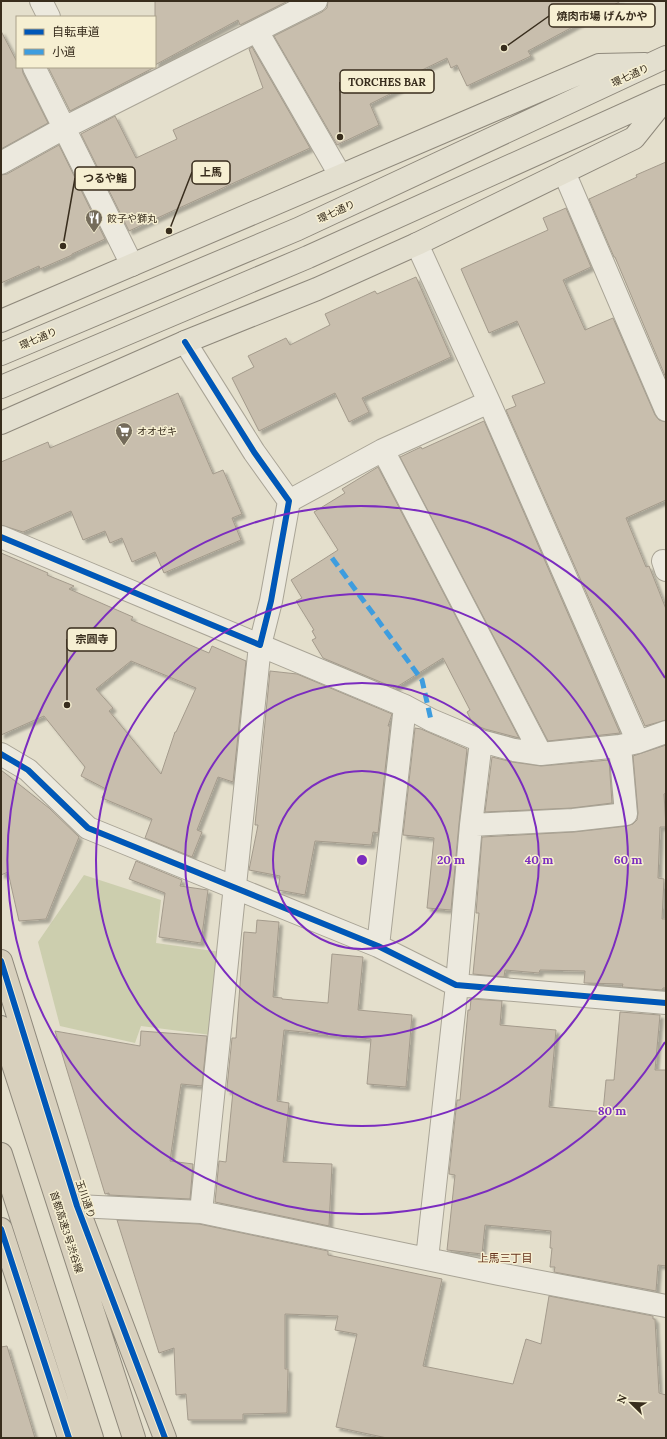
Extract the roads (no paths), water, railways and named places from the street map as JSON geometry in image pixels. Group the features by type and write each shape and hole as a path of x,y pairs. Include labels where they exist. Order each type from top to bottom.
{"highway":[{"name":"玉川通り","path":"1,961 77,1206 165,1438"},
{"name":"首都高速3号渋谷線","path":"1,1026 134,1438"},
{"path":"1,1154 92,1438"},
{"path":"1,1229 69,1438"}],"main road":[{"path":"1,321 599,65 660,60"},
{"name":"環七通り","path":"1,354 298,229 660,60"},
{"path":"1,423 185,342 317,289 416,244 634,138 666,97"},
{"path":"1,388 308,257 666,97"}],"street":[{"path":"41,1 48,16"},
{"path":"1,163 64,128 316,1"},
{"path":"257,31 340,175"},
{"path":"34,68 132,265"},
{"path":"564,172 666,410"},
{"path":"416,244 489,402 629,744 626,814 573,820 472,825"},
{"path":"185,342 254,452 289,501 271,601 260,645 201,1212"},
{"path":"289,501 383,450 489,402"},
{"path":"383,450 541,754"},
{"path":"1,537 405,706 432,720 481,741 514,750 541,754 629,744 666,732"},
{"path":"378,946 405,706"},
{"path":"427,1259 481,741"},
{"path":"1,754 28,770 88,828 378,946 456,985 666,1003"},
{"path":"77,1206 201,1212 499,1274 666,1306"}],"place":[{"name":"焼肉市場 げんかや","path":"504,48"},
{"name":"TORCHES BAR","path":"340,137"},
{"name":"上馬","path":"169,231"},
{"name":"餃子や獅丸","path":"94,233"},
{"name":"つるや鮨","path":"63,246"},
{"name":"オオゼキ","path":"124,446"},
{"name":"宗圓寺","path":"67,705"}],"district":[{"name":"上馬三丁目","path":"505,1258"}]}
